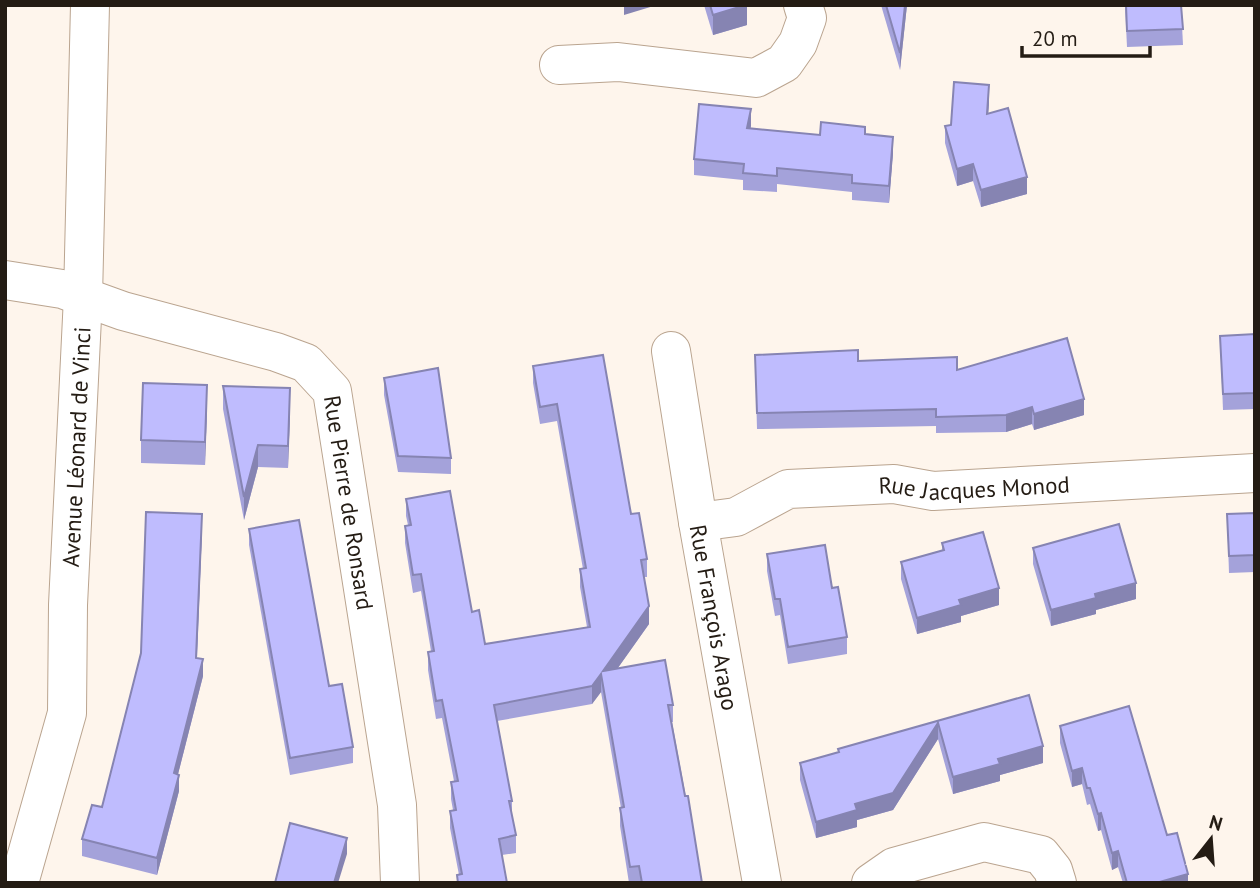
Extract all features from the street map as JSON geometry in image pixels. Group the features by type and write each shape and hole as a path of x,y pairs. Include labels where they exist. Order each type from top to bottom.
{"street":[{"name":"Avenue Léonard de Vinci","path":"19,883 67,713 68,605 83,297 90,5"},
{"path":"559,65 618,62 756,78 783,63 798,43 807,18 803,5"},
{"name":"Rue Pierre de Ronsard","path":"5,280 62,289 123,311 276,352 306,363 332,391 397,805 400,883"},
{"name":"Rue François Arago","path":"671,351 698,522 762,883"},
{"name":"Rue Jacques Monod","path":"698,522 736,517 788,489 894,484 933,492 1255,473"},
{"path":"871,883 894,867 984,842 1041,855 1053,870 1057,883"}],"building":[{"path":"710,5 746,5 713,15"},
{"path":"886,5 905,5 900,53"},
{"path":"1126,5 1181,5 1183,29 1127,31"},
{"path":"954,82 989,85 987,114 1008,108 1027,177 981,190 973,164 957,169 945,126 951,125"},
{"path":"699,104 751,109 747,128 820,135 821,122 865,127 865,134 893,137 889,186 852,183 852,175 777,168 777,176 743,173 744,164 694,159"},
{"path":"1255,334 1255,393 1223,394 1220,336"},
{"path":"1067,338 1084,399 1034,414 1032,407 1006,415 936,417 936,409 757,413 755,355 858,350 858,361 957,357 957,370"},
{"path":"603,355 631,514 639,513 647,559 641,560 649,606 603,671 665,660 673,705 668,705 685,796 688,796 702,883 642,883 639,866 630,867 620,808 624,807 601,674 592,686 494,705 516,835 499,839 507,883 458,883 457,875 462,874 450,811 456,810 451,782 458,781 442,700 436,701 428,652 434,651 421,574 413,575 405,526 411,525 406,499 450,491 472,612 479,610 485,644 590,627 580,569 586,568 557,404 540,407 533,366"},
{"path":"438,368 451,458 398,456 384,378"},
{"path":"143,383 207,385 205,442 141,440"},
{"path":"223,386 290,388 288,446 258,445 244,497"},
{"path":"146,512 202,514 196,658 203,659 174,773 179,775 157,858 82,839 92,805 102,807 141,653"},
{"path":"1255,513 1255,555 1229,556 1227,514"},
{"path":"299,520 329,686 342,684 353,747 290,758 249,529"},
{"path":"1119,524 1136,583 1095,594 1096,598 1051,610 1033,548"},
{"path":"983,532 999,588 959,600 961,605 917,618 901,562 944,550 942,543"},
{"path":"825,545 832,588 838,587 847,637 788,647 780,599 775,599 767,554"},
{"path":"1029,695 1043,746 998,759 1000,764 953,777 938,723 893,793 855,804 857,810 816,822 800,763 839,752 838,749"},
{"path":"1129,706 1167,835 1177,833 1188,874 1156,883 1127,883 1118,851 1112,853 1101,813 1098,814 1090,788 1087,788 1082,768 1072,771 1060,726"},
{"path":"290,823 347,838 334,883 275,883"}]}
